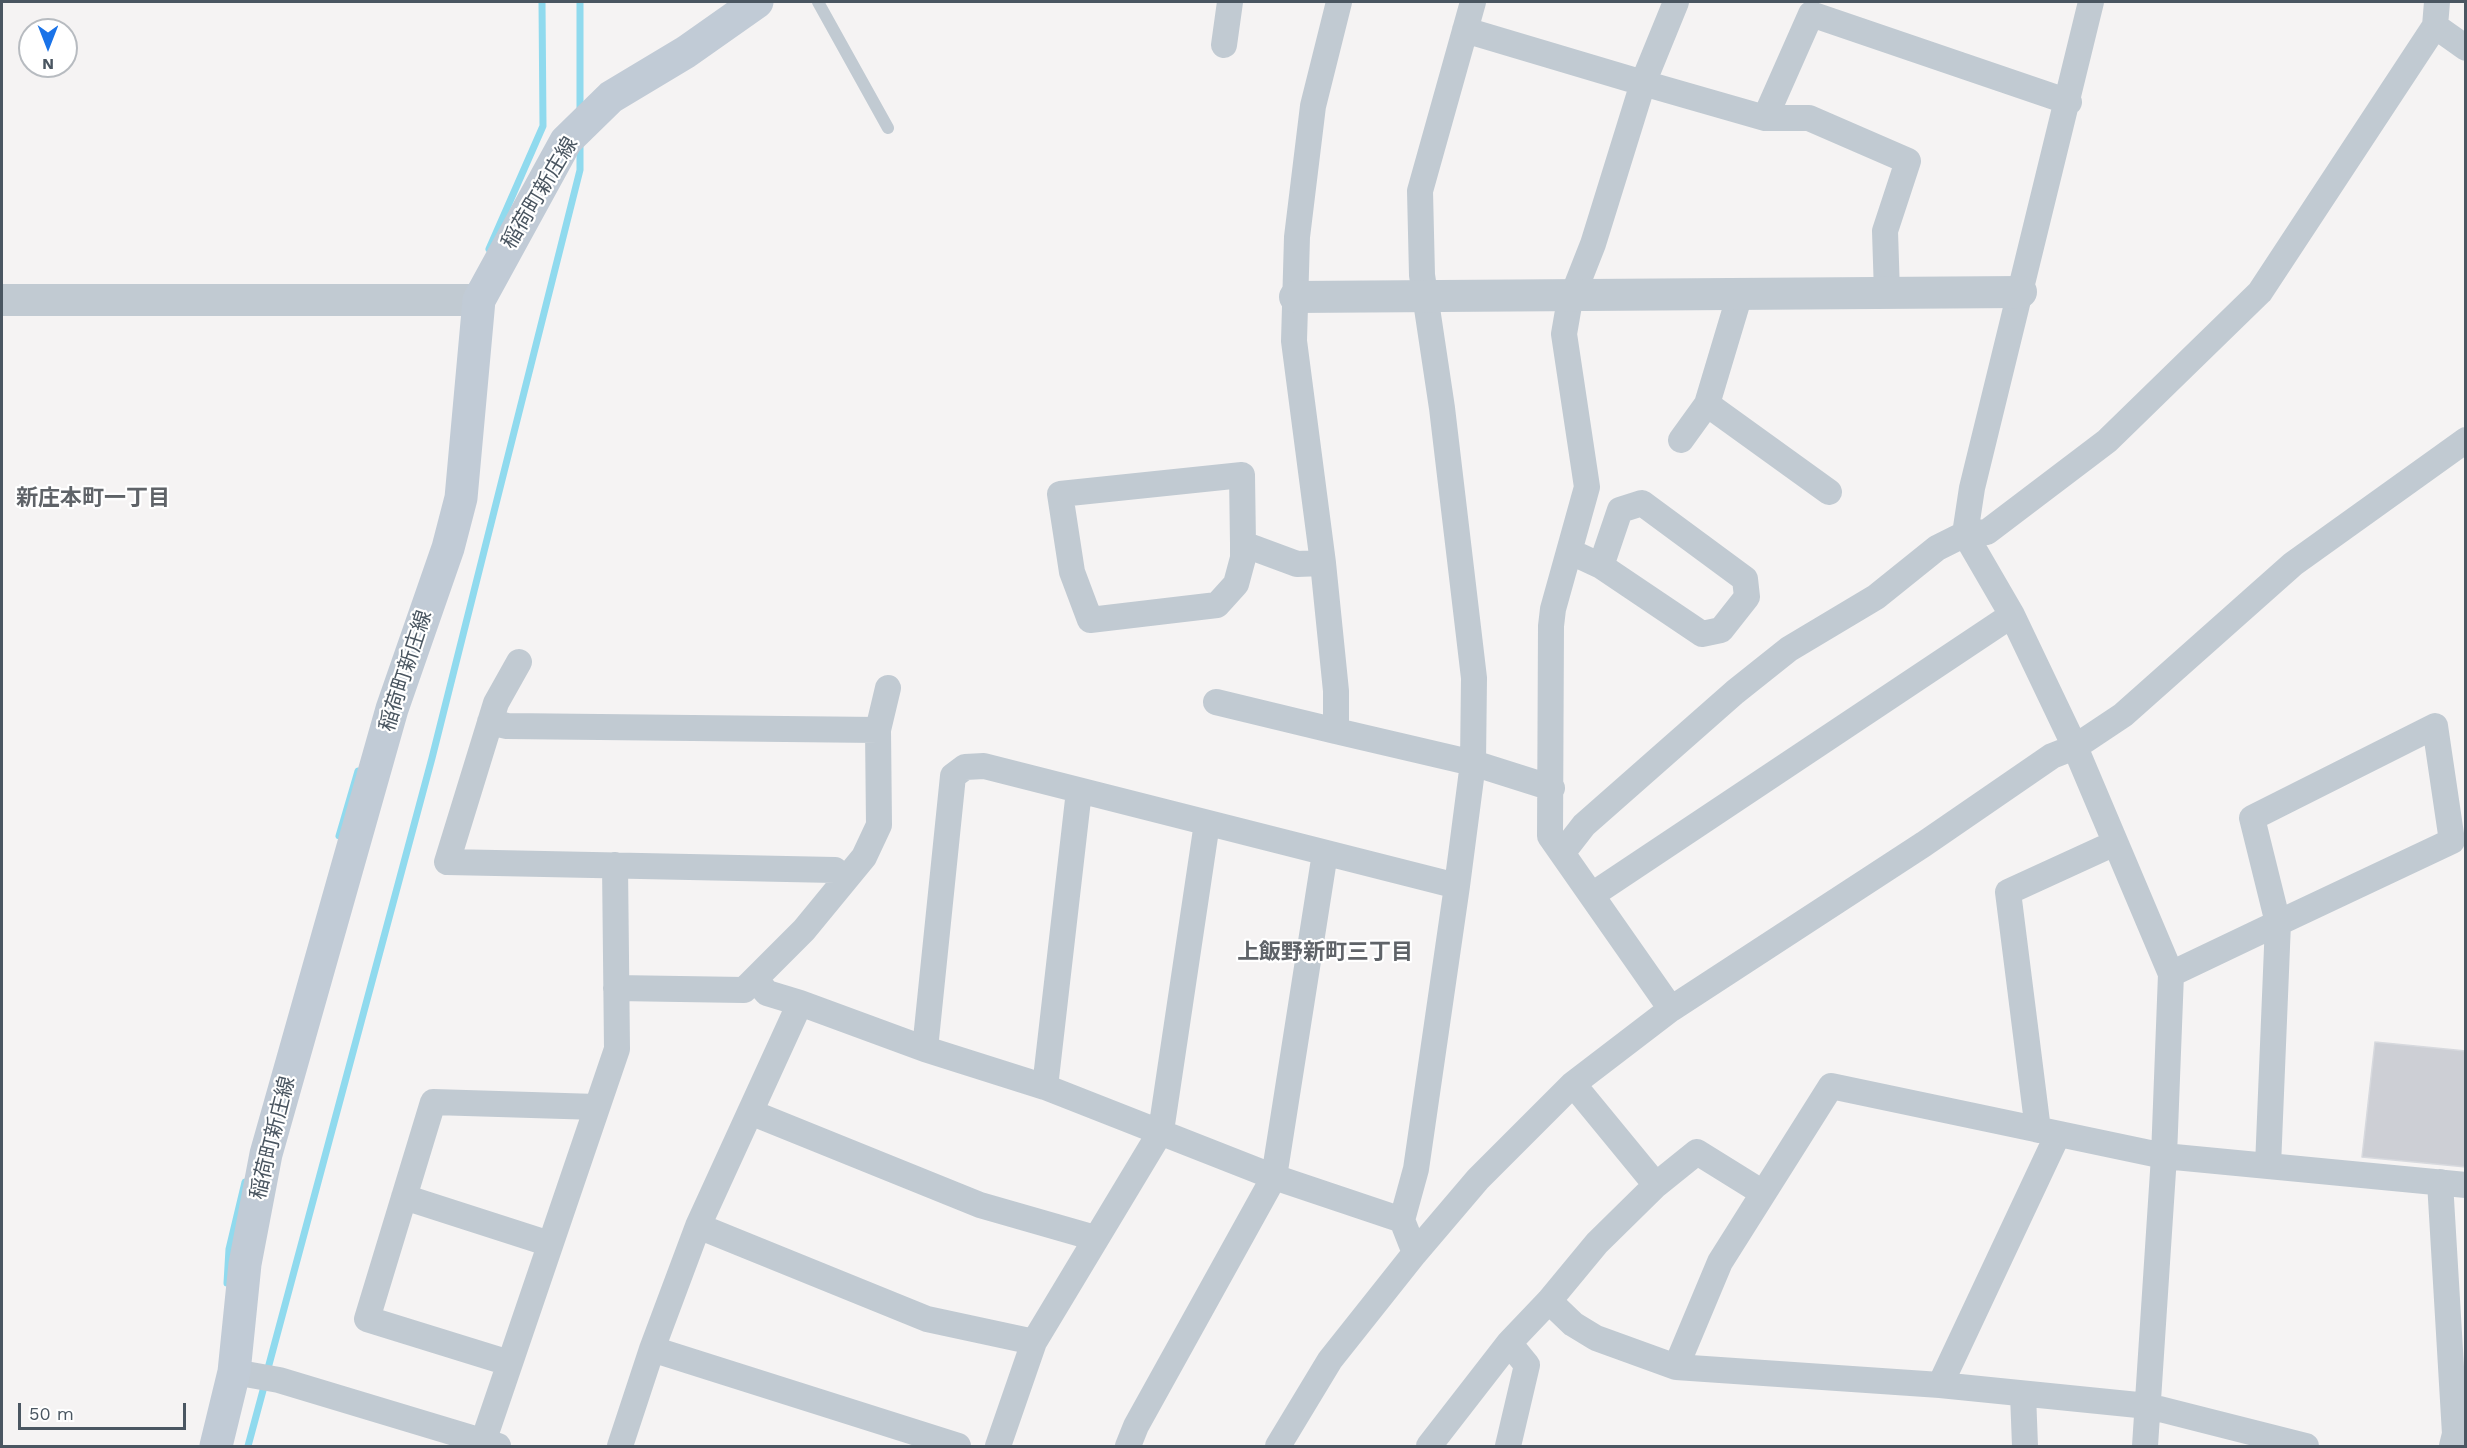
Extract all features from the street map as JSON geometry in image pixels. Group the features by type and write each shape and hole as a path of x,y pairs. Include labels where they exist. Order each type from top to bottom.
{"main road":[{"name":"稲荷町新庄線","path":"216,1446 257,1375 245,1264 266,1154 392,709 448,548 461,498 479,300 566,141 611,97 686,52 737,7"}],"street":[{"path":"1224,45 1230,2"},
{"path":"1336,731 1336,691 1323,562 1294,341 1297,237 1313,106 1340,2"},
{"path":"1415,1253 1402,1220 1416,1169 1457,886 1473,763 1474,678 1442,408 1422,275 1420,191 1473,2"},
{"path":"1671,1009 1550,836 1551,626 1553,609 1571,552 1587,487 1564,334 1574,295 1593,244 1643,83 1676,2"},
{"path":"2091,2 2069,102 1972,489 1965,534 2012,615 2075,747 2171,974 2164,1156 2145,1446"},
{"path":"1765,118 1811,14 2069,102"},
{"path":"1563,852 1584,825 1735,692 1789,649 1876,597 1937,548 1965,534 1987,532 2107,441 2260,292 2436,14 2466,48"},
{"path":"1465,30 1765,118 1809,118 1908,161 1885,231 1887,293"},
{"path":"1295,297 2021,292"},
{"path":"1682,440 1707,404 1740,294"},
{"path":"2,300 479,300"},
{"path":"1707,404 1829,492"},
{"path":"1278,1446 1330,1360 1415,1253 1478,1179 1573,1084 1671,1009 1924,844 2052,756 2075,747 2123,715 2293,564 2466,440"},
{"path":"1242,475 1243,544 1244,558 1236,584 1217,605 1090,620 1072,572 1060,494 1242,475"},
{"path":"1571,552 1601,566 1702,634 1721,630 1747,597 1745,579 1642,503 1620,510 1601,566"},
{"path":"1243,544 1297,564 1323,562"},
{"path":"1592,895 2012,615"},
{"path":"519,662 496,703 447,862 835,870 845,880"},
{"path":"616,988 744,990 804,930 864,857 879,825 878,730 888,688"},
{"path":"1216,702 1473,763 1552,788"},
{"path":"490,722 507,726 878,730"},
{"path":"2171,974 2278,923 2452,842 2435,726 2252,818 2278,923 2268,1166"},
{"path":"925,1049 953,776 965,767 984,766 1457,886"},
{"path":"1045,1087 1079,791"},
{"path":"998,1446 1035,1342 1095,1238 1161,1131 1207,823"},
{"path":"1940,1385 2048,1132 2008,892 2115,843"},
{"path":"1128,1446 1136,1426 1274,1176 1325,853"},
{"path":"257,1375 491,1444 509,1364 617,1049 615,865"},
{"path":"755,979 767,993 925,1049 1045,1087 1274,1176 1402,1220"},
{"path":"620,1446 652,1349 698,1226 800,1003"},
{"path":"1573,1084 1656,1185"},
{"path":"1676,1367 1720,1262 1831,1086 2164,1156 2466,1185"},
{"path":"509,1364 367,1319 433,1102 597,1107"},
{"path":"750,1112 980,1204 1095,1238"},
{"path":"1429,1446 1509,1343 1549,1301 1597,1243 1656,1185 1697,1152 1763,1193"},
{"path":"2440,1182 2455,1434 2452,1446"},
{"path":"404,1197 550,1244"},
{"path":"698,1226 927,1319 1035,1342"},
{"path":"1549,1301 1573,1324 1596,1338 1676,1367 1940,1385 2148,1406 2306,1446"},
{"path":"1508,1446 1527,1365 1509,1343"},
{"path":"652,1349 958,1446"},
{"path":"2023,1394 2025,1446"}],"lane":[{"path":"818,2 888,128"}],"building":[{"path":"2375,1042 2466,1051 2466,1167 2362,1157"}],"waterway":[{"path":"489,249 543,126 542,2"},
{"path":"580,2 580,113"},
{"path":"267,1372 432,758 580,170 580,142"},
{"path":"339,836 358,771"},
{"path":"227,1283 229,1249 245,1182"},
{"path":"248,1446 265,1383"}],"district":[{"name":"新庄本町一丁目","path":"93,499"},
{"name":"上飯野新町三丁目","path":"1325,953"}]}
